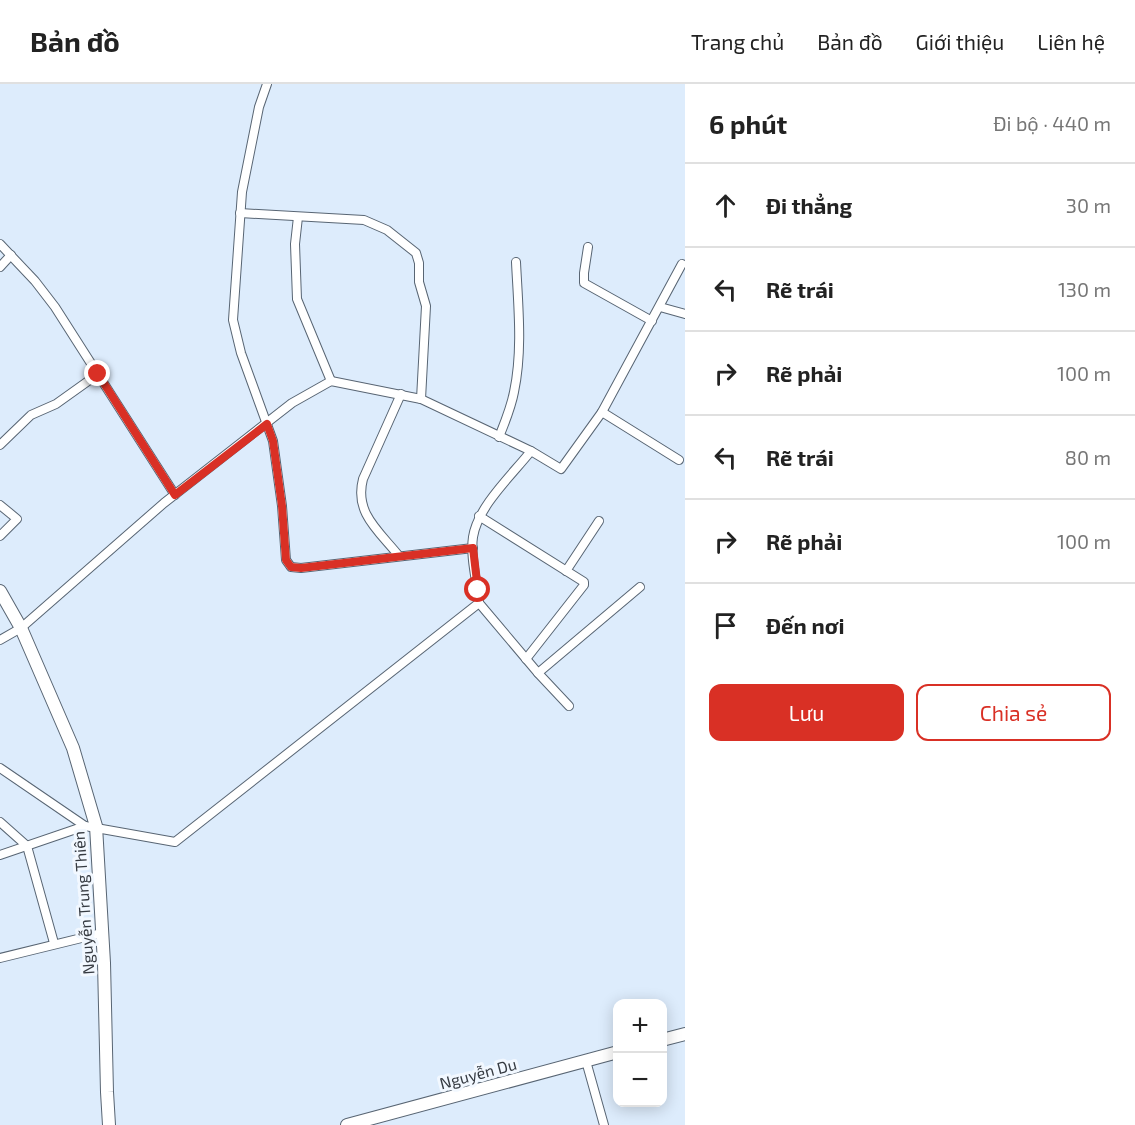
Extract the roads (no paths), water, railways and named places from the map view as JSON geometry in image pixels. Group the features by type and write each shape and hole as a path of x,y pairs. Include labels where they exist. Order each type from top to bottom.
{"street":[{"path":"267,84 259,107 242,192 233,320 241,352 273,441 288,564 291,567 301,568 473,548"},
{"path":"240,213 354,219 373,223 395,236 416,253 419,263 419,282 426,306 421,399"},
{"path":"298,217 295,244 297,298 331,381"},
{"path":"0,244 55,307 175,495"},
{"path":"588,247 584,283 652,321"},
{"path":"0,267 11,255"},
{"path":"499,436 510,408 517,375 516,262"},
{"path":"0,640 21,628 175,495 292,403 331,381 421,399 561,469 602,412 682,264"},
{"path":"660,307 685,314"},
{"path":"0,445 31,415 56,404 98,374"},
{"path":"399,556 362,510 360,494 363,479 401,394"},
{"path":"602,412 679,460"},
{"path":"531,452 479,516 473,537 479,603 538,674 569,706"},
{"path":"0,505 16,519 0,536"},
{"path":"479,516 583,580 584,585 526,659"},
{"path":"567,570 599,521"},
{"path":"538,674 639,587"},
{"name":"Nguyễn Trung Thiên","path":"0,591 21,628 78,761 90,826 102,933 109,1125"},
{"path":"0,768 90,826 175,842 479,603"},
{"path":"0,822 27,846 54,944"},
{"path":"0,855 90,826"},
{"path":"0,958 102,933"},
{"path":"667,1039 685,1034"},
{"name":"Nguyễn Du","path":"347,1125 614,1053"},
{"path":"586,1061 604,1125"}]}
